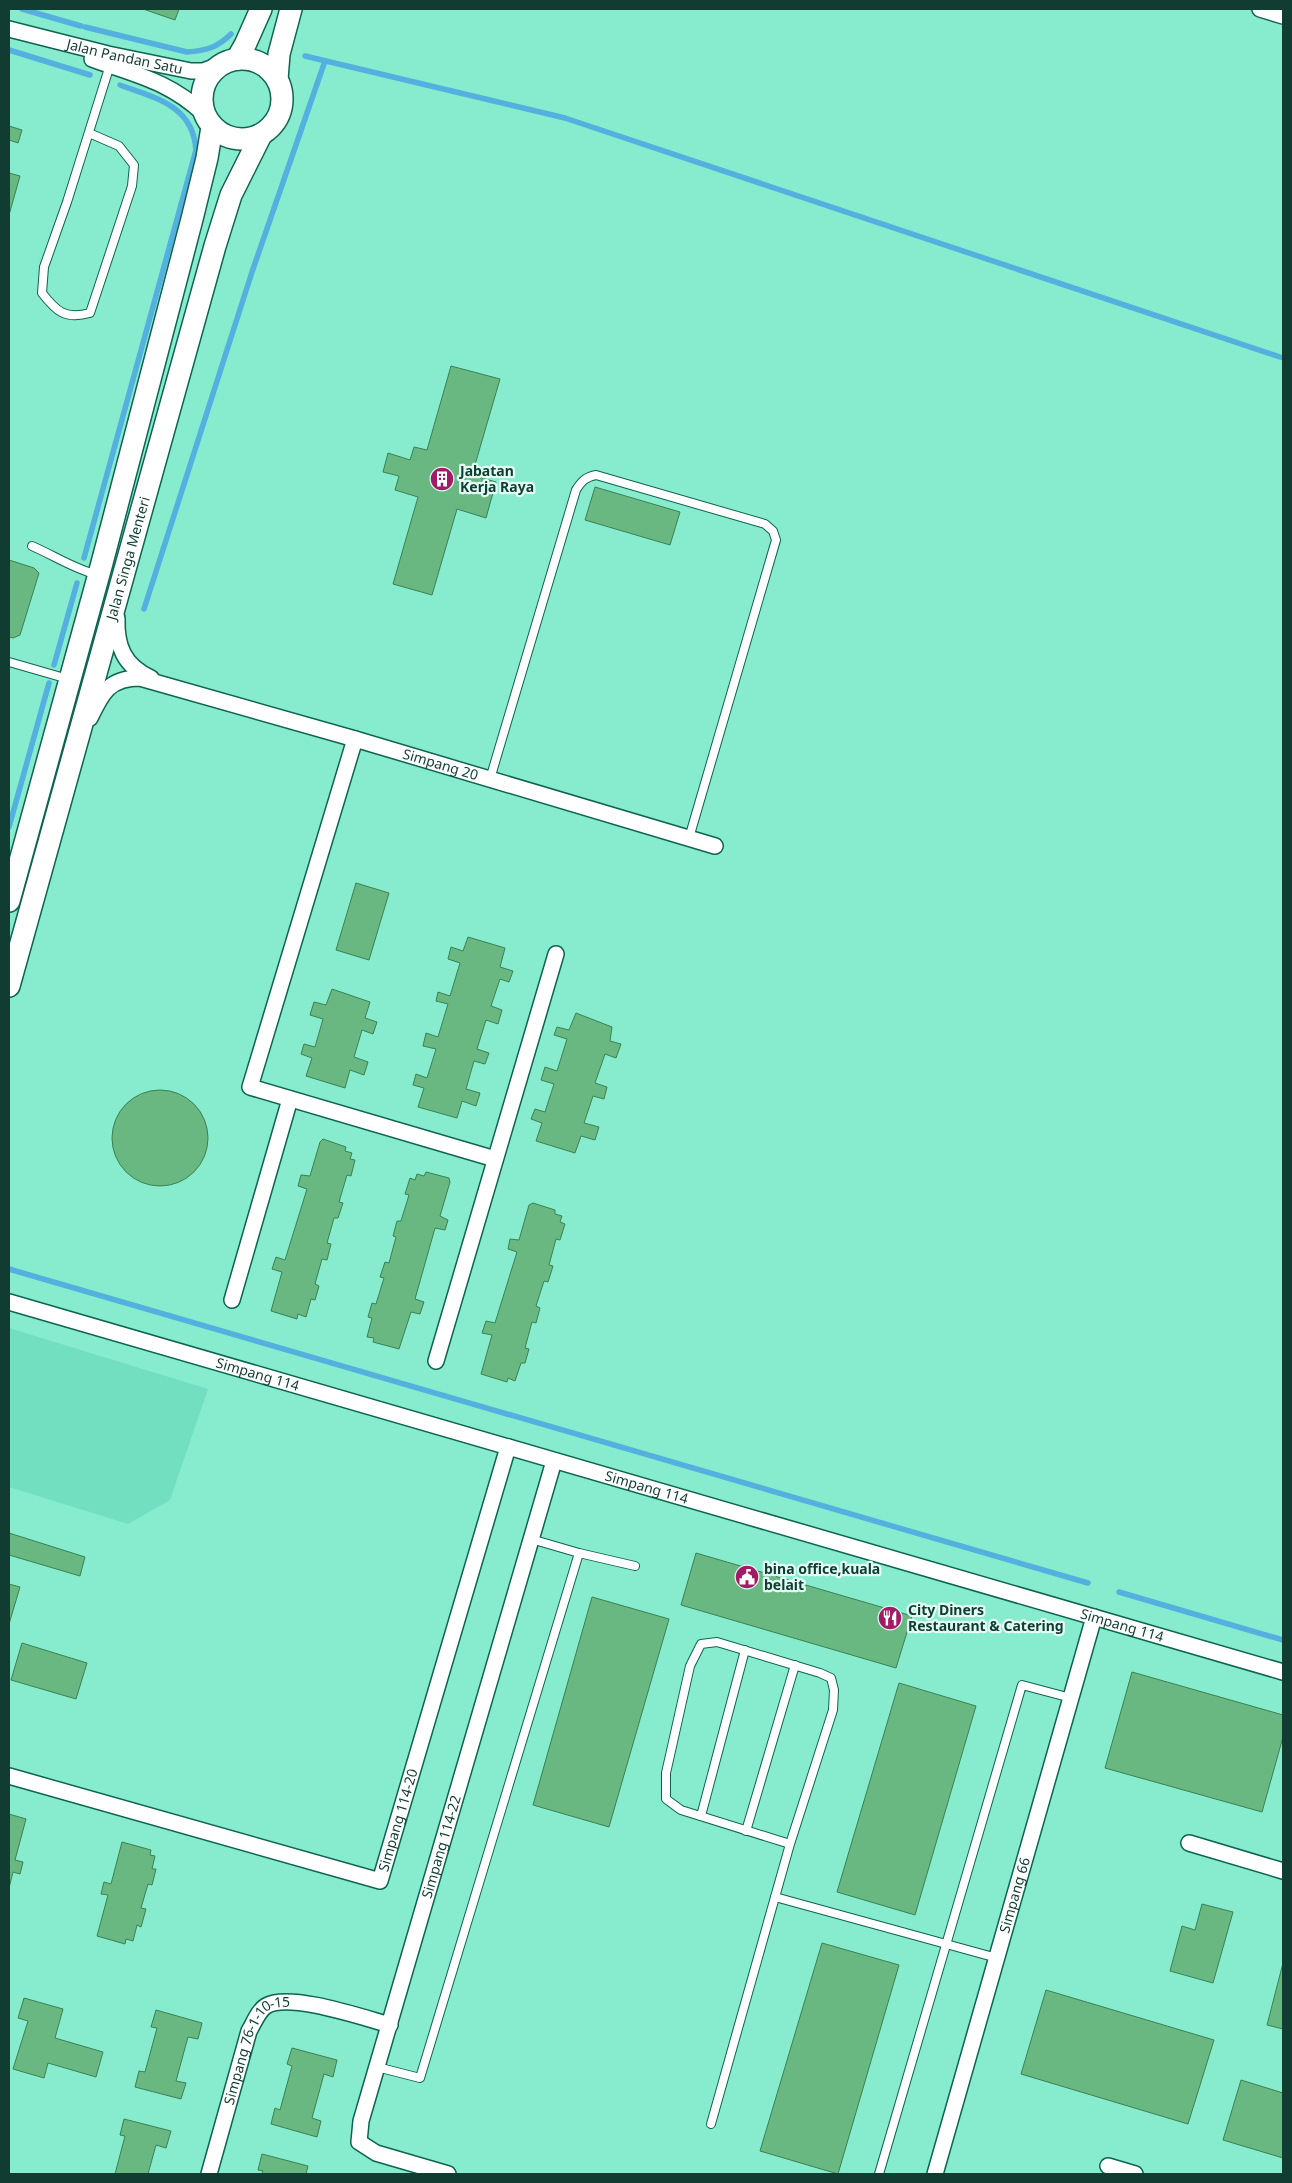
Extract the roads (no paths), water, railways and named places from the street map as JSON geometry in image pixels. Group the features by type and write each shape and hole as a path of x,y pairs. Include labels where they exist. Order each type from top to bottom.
{"main road":[{"path":"229,61 253,60 267,67 277,79 282,94 281,110 273,125 261,135 248,140 235,140 222,136 208,121 201,100 203,86 211,73 229,61 245,45 261,9"},
{"path":"277,79 279,54 291,9"},
{"name":"Jalan Singa Menteri","path":"9,900 14,860 70,679 200,188 208,121"},
{"name":"Jalan Singa Menteri","path":"9,986 215,246 232,195 261,135"}],"street":[{"path":"1260,9 1283,16"},
{"name":"Jalan Pandan Satu","path":"9,29 165,85 189,100 208,121"},
{"name":"Jalan Pandan Satu","path":"28,35 191,71 203,70 229,61"},
{"path":"118,593 116,632 118,645 124,658 134,668 166,684"},
{"path":"73,755 96,707 109,686 128,678 140,678 166,684"},
{"name":"Simpang 20","path":"166,684 715,846"},
{"path":"355,739 250,1087 495,1159"},
{"path":"436,1361 556,954"},
{"path":"232,1300 290,1099"},
{"name":"Simpang 114","path":"9,1302 1283,1672"},
{"name":"Simpang 114-20","path":"9,1776 380,1881 508,1447"},
{"name":"Simpang 114-22","path":"448,2174 376,2153 359,2142 361,2121 554,1461"},
{"name":"Simpang 66","path":"935,2174 1094,1617"},
{"path":"1189,1844 1283,1871"},
{"name":"Simpang 76-1-10-15","path":"209,2174 249,2031 258,2015 267,2005 301,2002 390,2025"},
{"path":"1108,2166 1135,2174"}],"lane":[{"path":"89,133 119,146 134,165 132,186 90,313 76,317 55,310 42,292 44,267 110,65"},
{"path":"490,779 576,490 581,482 588,476 596,475 765,524 773,531 776,540 689,838"},
{"path":"32,546 61,558 76,569 98,575"},
{"path":"9,662 70,679"},
{"path":"531,1539 635,1566"},
{"path":"377,2068 420,2078 579,1553"},
{"path":"711,2124 790,1844 833,1710 834,1690 831,1678 820,1673 717,1642 701,1644 690,1666 666,1773 666,1799 681,1810 790,1844"},
{"path":"700,1816 745,1650"},
{"path":"746,1830 795,1665"},
{"path":"880,2174 1022,1685 1071,1698"},
{"path":"775,1897 997,1958"}],"waterway":[{"path":"22,9 81,26"},
{"path":"85,27 187,52 211,48 231,34"},
{"path":"9,50 90,75"},
{"path":"305,56 565,118 1283,358"},
{"path":"144,609 252,272 325,61"},
{"path":"84,558 196,150 188,123 180,113 159,99 120,85"},
{"path":"54,665 77,583"},
{"path":"9,827 49,683"},
{"path":"9,1269 1088,1583"},
{"path":"1119,1592 1283,1640"}],"place":[{"name":"Jabatan Kerja Raya","path":"442,479"},
{"name":"bina office,kuala belait","path":"747,1577"},
{"name":"City Diners Restaurant & Catering","path":"890,1618"}]}
